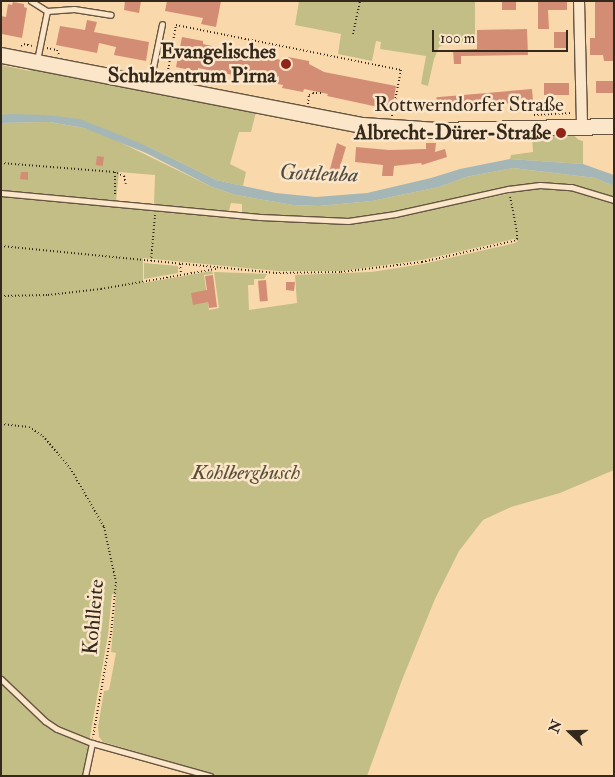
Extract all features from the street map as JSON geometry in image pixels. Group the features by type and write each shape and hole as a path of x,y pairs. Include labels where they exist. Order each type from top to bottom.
{"main road":[{"name":"Rottwerndorfer Straße","path":"1,55 149,85 372,126 437,130 614,126"}],"street":[{"path":"579,1 582,127"}],"lane":[{"path":"31,1 47,11 74,9 111,15"},
{"path":"36,62 47,11"},
{"path":"149,85 162,24"},
{"path":"1,194 260,217 348,221 395,214 508,189 540,185 571,187 614,200"},
{"path":"1,679 45,721 57,729 92,743 210,776"},
{"path":"85,776 92,743"}],"path":[{"path":"353,34 360,1"},
{"path":"166,79 176,25 401,70 392,118"},
{"path":"308,106 310,95 313,93 323,95 323,93"},
{"path":"1,163 117,172 124,176 126,184"},
{"path":"114,203 117,172"},
{"path":"1,246 276,273 341,272 422,262 514,241 517,239 517,232 508,189"},
{"path":"151,261 156,207"},
{"path":"180,264 181,275"},
{"path":"1,296 48,295 101,289 221,268"},
{"name":"Kohlleite","path":"1,424 29,427 43,436 70,468 104,527 116,582 111,634 92,743"}],"green space":[{"path":"299,1 475,1 475,42 447,43 439,47 434,59 428,86 421,84 426,56 380,49 381,42 376,41 372,61 338,54 341,34 295,25"},
{"path":"1,65 30,71 31,67 256,112 251,132 239,132 230,164 246,172 243,186 216,180 147,146 46,115 1,115"},
{"path":"49,122 84,128 103,134 212,187 236,195 293,205 319,206 372,201 439,187 466,177 513,168 595,178 614,186 614,198 571,185 540,183 394,212 348,218 261,216 242,212 242,204 231,203 229,211 154,205 155,175 119,172 116,201 1,191 1,123"},
{"path":"564,132 571,133 583,141 583,164 510,159 511,155 533,152 532,135 563,135"},
{"name":"Kohlbergbusch","path":"571,189 614,202 614,470 560,493 511,507 483,520 459,551 435,599 402,680 367,776 220,776 103,742 99,737 98,727 104,691 109,690 116,653 111,652 116,595 112,594 108,635 83,776 1,776 1,196 154,211 350,222 397,217 507,194 512,190","holes":["514,239 518,241 423,264 371,272 295,275 297,303 249,310 248,285 254,285 254,279 264,279 267,274 214,272 219,308 209,310 204,275 213,274 212,271 143,283 143,258 278,271 341,271 422,260"]},
{"path":"144,263 178,266 178,273 144,279"}],"shaded area":[{"path":"1,115 46,115 80,119 147,146 216,180 276,193 316,197 367,193 460,169 510,159 583,164 614,175 614,186 595,178 513,168 466,177 439,187 372,201 319,206 293,205 236,195 212,187 146,153 84,128 49,122 1,123"}],"building":[{"path":"125,1 141,1 139,13 124,10"},
{"path":"167,1 221,1 216,27 201,24 203,18 165,11"},
{"path":"502,1 516,1 516,10 502,10"},
{"path":"538,1 567,1 567,10 548,10 549,29 538,29"},
{"path":"595,1 614,1 614,61 604,61 603,55 590,55 590,38 595,38"},
{"path":"13,2 24,4 24,7 27,8 22,38 2,34 1,16 6,17 8,4 12,5"},
{"path":"87,20 97,22 94,32 149,42 146,61 114,55 116,47 99,43 97,53 56,45 60,26 85,30"},
{"path":"527,29 528,55 461,56 461,64 454,64 453,50 477,49 477,30"},
{"path":"554,32 566,32 566,48 554,48"},
{"path":"182,37 239,52 287,61 288,57 309,61 309,64 324,72 396,86 392,110 304,89 303,92 282,88 283,85 198,68 198,72 176,67"},
{"path":"596,81 614,81 614,93 596,93"},
{"path":"544,83 569,83 569,95 544,95"},
{"path":"532,89 533,101 437,109 436,97"},
{"path":"337,143 346,147 336,180 327,180"},
{"path":"426,143 436,143 435,152 445,149 447,157 422,165 421,163 394,166 393,176 382,176 383,165 355,162 356,147 389,150 426,149"},
{"path":"97,156 104,157 103,166 96,165"},
{"path":"21,172 28,172 28,180 20,179"},
{"path":"213,275 217,307 209,308 208,302 193,305 191,293 207,290 205,276"},
{"path":"266,280 268,301 260,302 258,281"},
{"path":"286,282 295,282 294,291 286,290"}],"place":[{"name":"Evangelisches Schulzentrum Pirna","path":"286,64"},
{"name":"Albrecht-Dürer-Straße","path":"561,133"}],"water label":[{"name":"Gottleuba","path":"319,174"}]}
